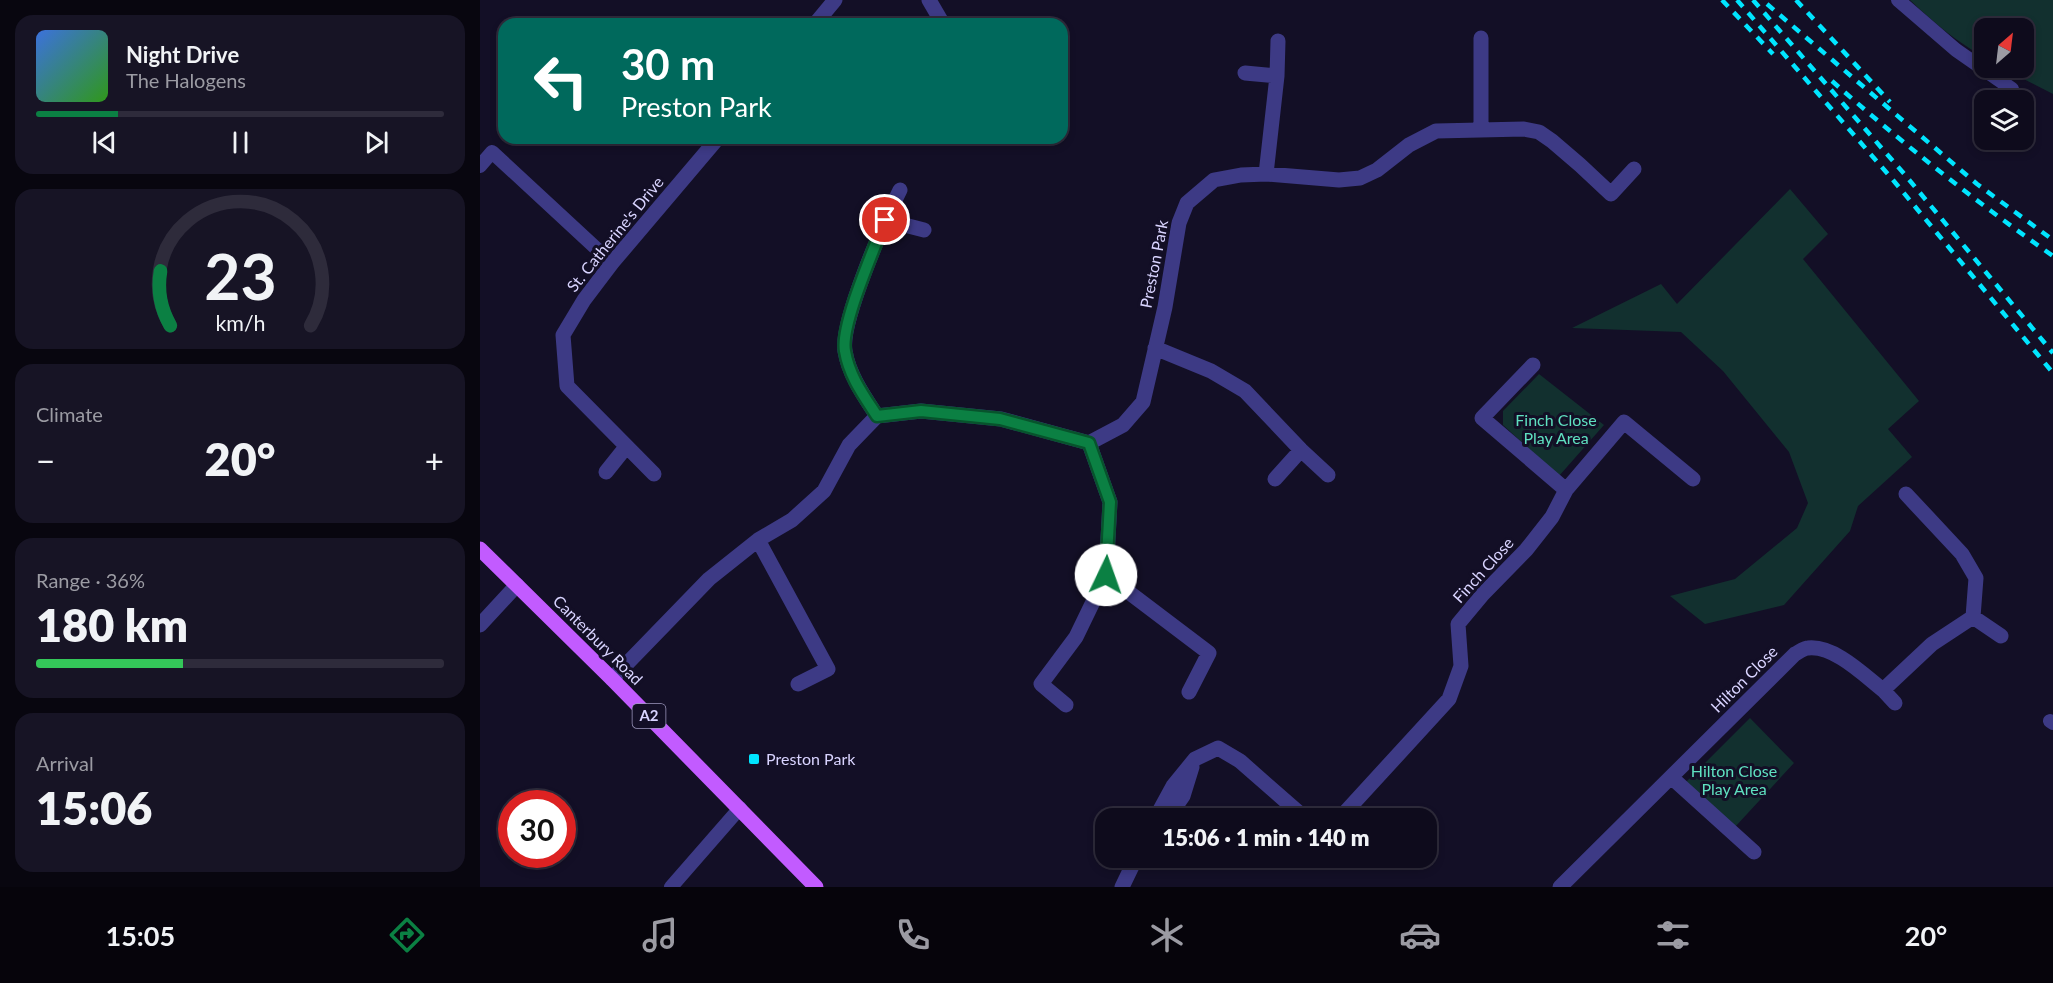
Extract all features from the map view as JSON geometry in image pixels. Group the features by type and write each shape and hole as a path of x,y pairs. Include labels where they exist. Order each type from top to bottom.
{"main road":[{"name":"Canterbury Road","path":"480,549 612,679 816,887"}],"street":[{"path":"819,18 835,0"},
{"path":"929,0 940,18"},
{"path":"1481,38 1481,129"},
{"path":"1266,174 1278,41"},
{"path":"1245,73 1276,76"},
{"name":"Preston Park","path":"1089,443 1123,425 1143,402 1165,307 1179,223 1188,203 1214,180 1241,175 1266,174 1339,180 1360,178 1377,170 1408,145 1436,131 1481,129 1524,129 1539,132 1611,194 1634,169"},
{"name":"St. Catherine's Drive","path":"654,474 567,386 563,335 584,300 612,263 713,144"},
{"path":"877,416 856,385 844,349 849,318 885,220 900,190"},
{"path":"885,220 924,230"},
{"path":"1155,348 1211,371 1245,392 1328,475"},
{"path":"1533,365 1482,418 1566,490"},
{"path":"612,679 710,579 758,540 792,520 824,491 849,445 877,416 921,411 1000,419 1089,443 1110,502 1106,575 1076,637 1041,684 1066,705"},
{"name":"Finch Close","path":"1349,808 1449,699 1461,666 1458,624 1483,594 1526,550 1552,517 1566,490 1624,422 1693,479"},
{"path":"606,472 626,447"},
{"path":"1275,479 1301,450"},
{"path":"1906,494 1962,554 1976,578 1973,617"},
{"path":"758,540 828,669 798,684"},
{"path":"1106,575 1209,653 1188,692"},
{"path":"480,625 517,585"},
{"path":"1973,617 2001,636"},
{"path":"1882,690 1932,644 1973,617"},
{"name":"Hilton Close","path":"1560,887 1795,654 1808,648 1822,650 1844,658 1895,703"},
{"path":"1161,808 1173,786 1195,759 1218,748 1240,761 1293,808"},
{"path":"1175,808 1184,796 1195,759"},
{"path":"1671,777 1754,852"},
{"path":"1122,887 1131,868"}],"lane":[{"path":"1898,0 1956,50 2012,88"},
{"path":"480,166 492,152 612,263"},
{"path":"670,887 740,808"}],"green space":[{"path":"1910,0 2053,0 2053,94 2022,78 2034,78 2034,18 1974,18 1974,51 1927,16"},
{"path":"1790,189 1828,234 1803,259 1919,401 1888,429 1912,457 1858,506 1850,531 1784,605 1705,624 1670,596 1735,579 1797,528 1808,503 1789,452 1723,371 1681,332 1572,328 1661,284 1677,304"},
{"name":"Finch Close Play Area","path":"1539,374 1604,425 1559,476 1503,425 1503,411"},
{"name":"Hilton Close Play Area","path":"1750,718 1794,763 1735,827 1686,782"}],"railway":[{"path":"1722,0 1773,54"},
{"path":"1737,0 1893,180 2053,373"},
{"path":"1753,0 1906,176 2053,353"},
{"path":"1796,0 1890,102"},
{"path":"1767,4 1977,184 2053,240"},
{"path":"1832,81 1940,172 2053,256"}],"place":[{"name":"Preston Park","path":"754,759"}],"route":[{"path":"885,220 849,318 844,349 856,385 877,416 921,411 1000,419 1089,443 1110,502 1106,575"}]}
